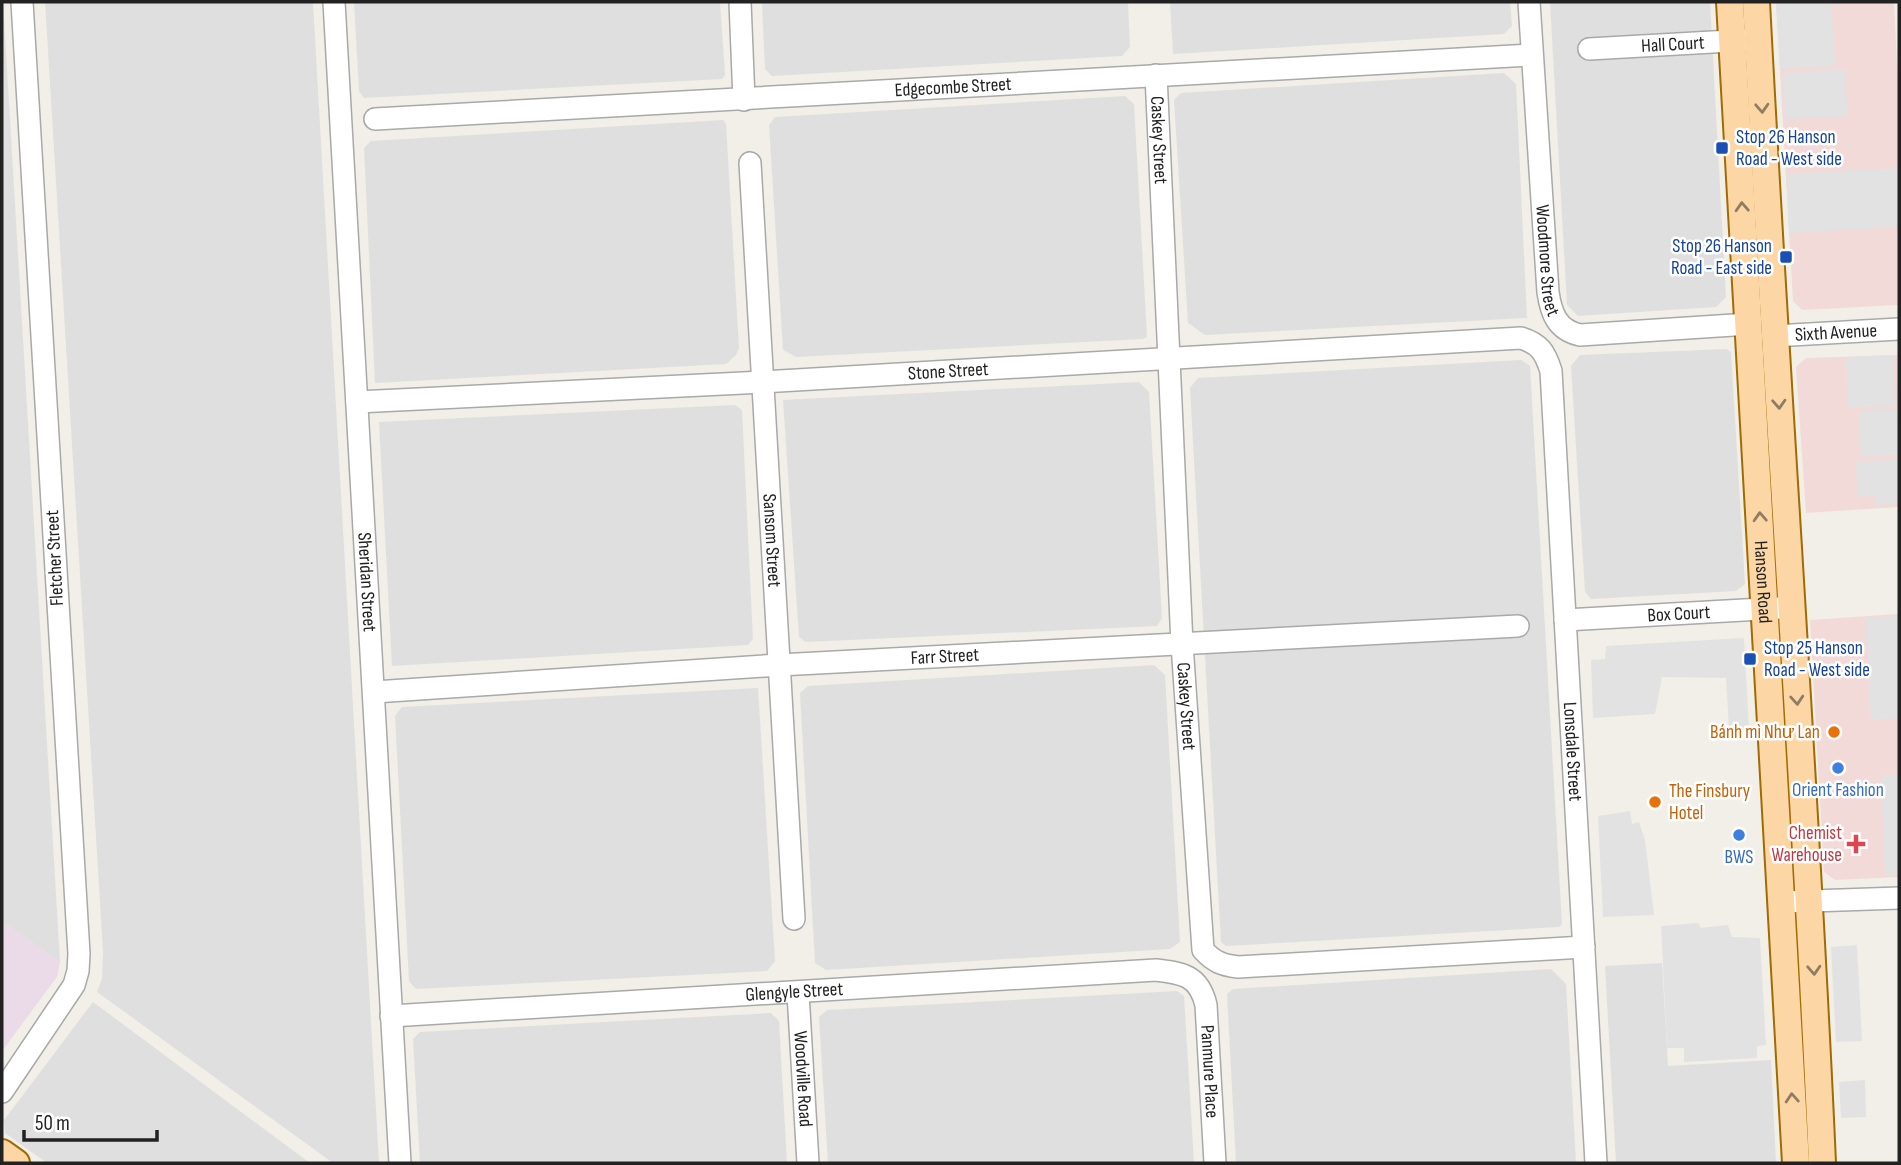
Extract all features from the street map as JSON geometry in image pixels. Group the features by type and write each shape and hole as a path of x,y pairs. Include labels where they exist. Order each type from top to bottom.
{"main road":[{"name":"Hanson Road","path":"1730,2 1745,40 1775,336 1778,609 1772,760 1783,902 1796,1163"},
{"name":"Hanson Road","path":"1756,2 1745,40 1749,324 1811,901 1822,1163"},
{"path":"1749,324 1775,336"},
{"path":"2,1153 16,1163"}],"street":[{"name":"Fletcher Street","path":"2,1092 69,993 78,971 79,954 22,2"},
{"name":"Sheridan Street","path":"334,2 400,1163"},
{"path":"740,2 744,100"},
{"name":"Woodmore Street","path":"1529,2 1548,292 1553,316 1560,325 1580,335 1749,324"},
{"name":"Hall Court","path":"1589,49 1745,40"},
{"name":"Edgecombe Street","path":"375,119 1531,55"},
{"name":"Caskey Street","path":"1156,75 1182,644 1203,950 1212,960 1222,965 1238,967 1584,947"},
{"name":"Sansom Street","path":"750,163 794,919"},
{"name":"Sixth Avenue","path":"1775,336 1899,329"},
{"name":"Stone Street","path":"357,402 764,382 1521,338 1536,343"},
{"name":"Lonsdale Street","path":"1536,343 1546,354 1551,371 1596,1163"},
{"name":"Box Court","path":"1565,620 1778,609"},
{"name":"Farr Street","path":"374,692 779,666 1518,626"},
{"path":"1783,902 1899,898"},
{"name":"Glengyle Street","path":"391,1016 1156,970 1184,973 1195,982"},
{"name":"Panmure Place","path":"1195,982 1206,1004 1215,1163"},
{"name":"Woodville Road","path":"798,993 808,1163"}],"shaded area":[{"path":"3,2 60,962 2,922"},
{"path":"45,2 313,2 379,1163 333,1163 97,992 102,979 103,952"},
{"path":"354,2 720,2 725,75 722,79 364,98 359,91"},
{"path":"762,2 1128,2 1130,47 1122,56 772,76 765,69"},
{"path":"1170,2 1510,2 1512,26 1504,34 1173,54"},
{"path":"1550,2 1710,2 1726,297 1716,307 1578,316 1567,305"},
{"path":"1776,2 1894,2 1899,105 1899,305 1802,310 1793,301"},
{"path":"1776,2 1831,2 1835,66 1780,69"},
{"path":"1845,69 1848,116 1785,119 1783,73"},
{"path":"1504,73 1516,84 1527,318 1205,335 1188,323 1174,100 1181,93"},
{"path":"1125,96 1134,104 1147,337 796,357 783,350 769,125 775,117"},
{"path":"723,120 726,124 739,348 726,364 375,383 364,148 371,141"},
{"path":"1899,168 1899,227 1789,233 1786,174"},
{"path":"1726,349 1731,352 1745,584 1736,591 1591,599 1585,592 1571,366 1580,355"},
{"path":"1893,355 1895,406 1848,408 1846,357"},
{"path":"1897,355 1899,507 1806,513 1796,367 1806,358"},
{"path":"1521,360 1530,366 1562,924 1559,927 1226,946 1221,942 1190,388 1198,378"},
{"path":"1139,382 1149,392 1162,618 1157,626 806,642 799,637 783,400"},
{"path":"735,405 742,410 753,639 748,645 392,666 379,422"},
{"path":"1897,409 1899,455 1861,457 1859,411"},
{"path":"1899,459 1899,504 1876,505 1875,496 1858,497 1856,462"},
{"path":"1899,614 1899,877 1835,880 1824,872 1810,620"},
{"path":"1899,616 1899,718 1871,720 1865,618"},
{"path":"1744,638 1749,730 1729,729 1726,678 1662,677 1655,714 1593,718 1591,660 1605,659 1606,646"},
{"path":"1154,665 1165,675 1180,942 1170,949 826,970 815,963 800,693 808,686"},
{"path":"758,688 775,961 767,971 416,989 409,981 395,716 402,707"},
{"path":"1881,775 1899,775 1899,874 1885,875"},
{"path":"1630,811 1632,824 1639,822 1645,840 1654,915 1603,917 1598,816"},
{"path":"2,922 60,962 57,977 2,1051"},
{"path":"1698,923 1701,928 1728,925 1732,937 1760,938 1766,1045 1757,1046 1757,1058 1684,1062 1684,1048 1667,1048 1661,926"},
{"path":"1857,945 1862,1041 1836,1042 1831,947"},
{"path":"1662,963 1668,1066 1771,1060 1776,1163 1616,1163 1605,966"},
{"path":"1551,969 1566,984 1576,1163 1236,1163 1227,994 1233,989"},
{"path":"1177,991 1184,996 1194,1163 828,1163 819,1017 827,1010"},
{"path":"93,1002 310,1163 47,1163 5,1133 4,1120"},
{"path":"771,1013 779,1021 787,1163 420,1163 413,1039 420,1032"},
{"path":"1865,1080 1866,1117 1841,1118 1839,1082"}],"place":[{"name":"Stop 26 Hanson Road - West side","path":"1722,148"},
{"name":"Stop 26 Hanson Road - East side","path":"1786,257"},
{"name":"Stop 25 Hanson Road - West side","path":"1750,659"},
{"name":"Bánh mì Như Lan","path":"1834,732"},
{"name":"Orient Fashion","path":"1838,768"},
{"name":"The Finsbury Hotel","path":"1655,802"},
{"name":"BWS","path":"1739,835"},
{"name":"Chemist Warehouse","path":"1856,844"}]}
